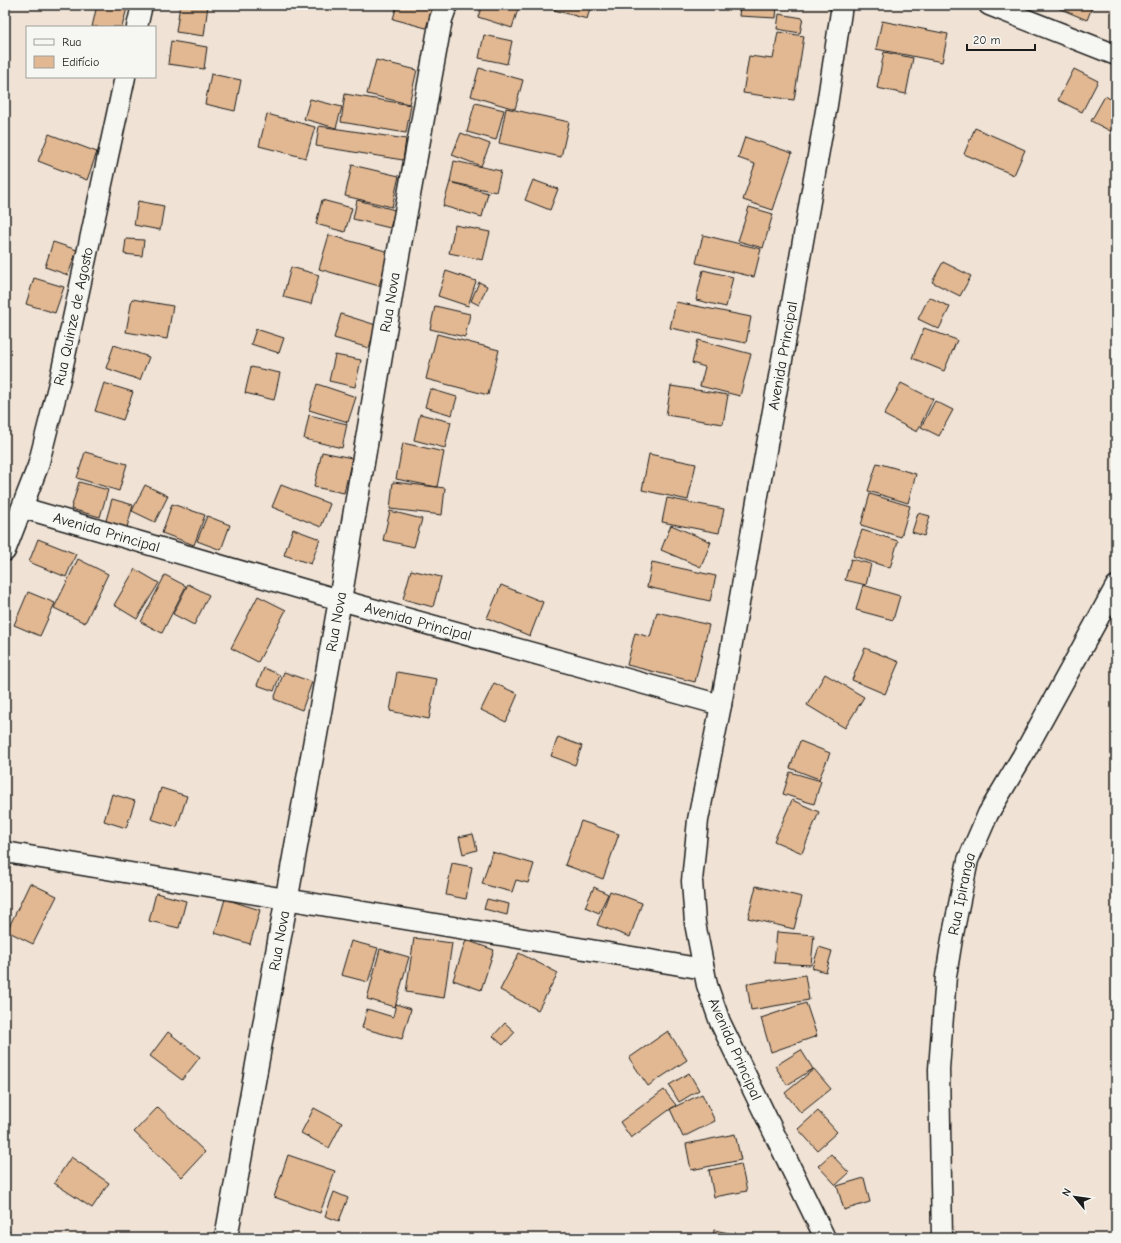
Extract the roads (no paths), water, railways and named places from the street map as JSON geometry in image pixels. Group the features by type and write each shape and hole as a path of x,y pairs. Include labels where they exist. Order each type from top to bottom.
{"street":[{"path":"137,26 142,5"},
{"name":"Rua Nova","path":"226,1238 340,600 395,272 441,20 446,5"},
{"name":"Avenida Principal","path":"825,1238 720,1022 707,985 695,923 692,881 698,820 721,705 826,113 842,5"},
{"path":"989,5 1116,55"},
{"name":"Rua Quinze de Agosto","path":"5,551 23,508 38,466 60,379 125,78"},
{"name":"Avenida Principal","path":"23,508 340,600 721,705"},
{"name":"Rua Ipiranga","path":"942,1238 939,1069 946,976 968,860 988,814 1022,757 1116,586"},
{"path":"5,852 704,969"}]}
